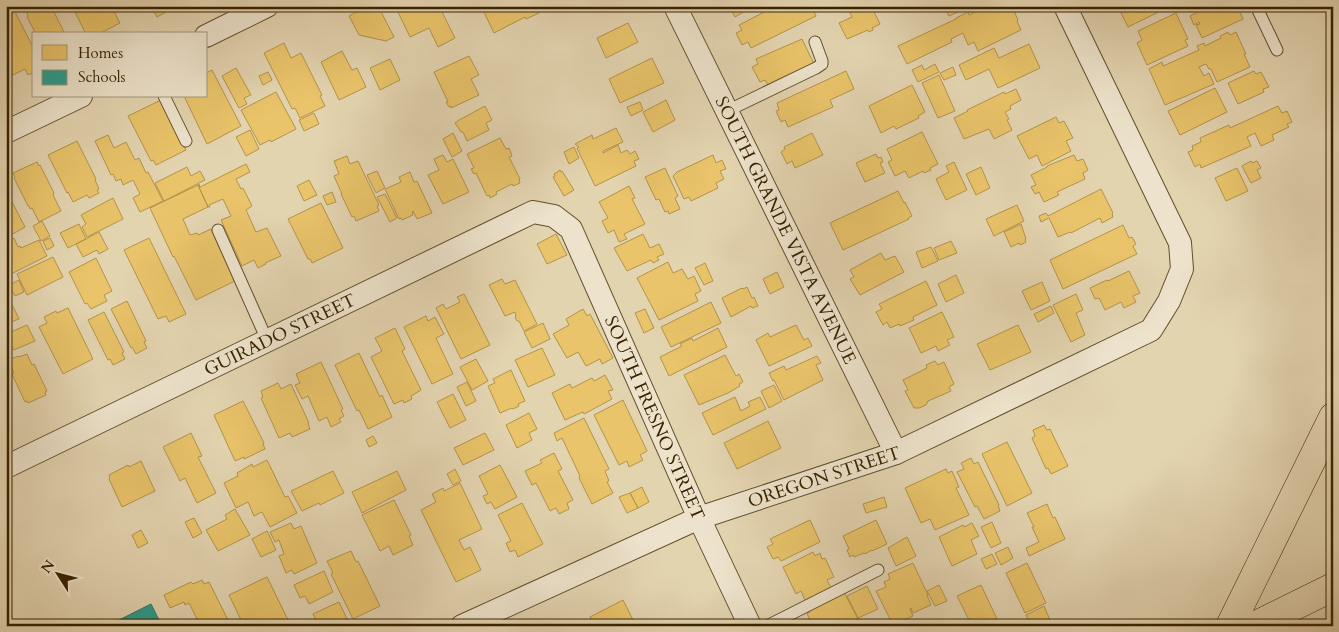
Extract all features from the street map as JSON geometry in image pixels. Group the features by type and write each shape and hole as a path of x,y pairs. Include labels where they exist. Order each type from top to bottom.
{"main road":[{"path":"1230,626 1333,417"},
{"path":"1254,626 1333,587"}],"street":[{"path":"208,35 267,6"},
{"name":"SOUTH GRANDE VISTA AVENUE","path":"675,6 896,453"},
{"name":"OREGON STREET","path":"462,626 699,518 896,453 1152,330 1169,301 1182,269 1180,244 1065,6"},
{"path":"6,132 77,98"},
{"name":"GUIRADO STREET","path":"6,467 533,212 554,216"},
{"name":"SOUTH FRESNO STREET","path":"554,216 571,229 699,518 750,626"}],"lane":[{"path":"1256,6 1277,50"},
{"path":"727,111 822,64 815,42"},
{"path":"165,98 186,141"},
{"path":"218,230 267,340"},
{"path":"767,626 878,570"}],"building: Homes":[{"path":"6,6 12,6 32,45 32,73 28,75 25,69 13,75 6,61"},
{"path":"27,6 51,6 64,32 35,32 27,17 25,8"},
{"path":"72,6 111,6 120,23 103,32 85,32"},
{"path":"150,6 177,6 157,17"},
{"path":"369,6 378,6 394,37 386,41 359,35 349,16"},
{"path":"395,6 439,6 455,38 438,47 429,28 410,37"},
{"path":"481,6 519,6 520,9 525,6 536,6 539,13 526,19 525,17 494,33"},
{"path":"722,6 754,6 735,17 731,10 726,12"},
{"path":"776,6 811,6 816,16 751,48 748,42 742,45 736,33 742,30 739,25"},
{"path":"859,6 871,6 880,24 869,32 868,30 847,39 839,23 852,17 849,11"},
{"path":"944,6 971,6 949,16"},
{"path":"987,6 1012,6 1021,30 978,51 974,42 968,45 963,33 951,39 952,42 907,64 898,46 968,12 969,15"},
{"path":"1126,6 1171,6 1128,27 1121,13 1127,10"},
{"path":"1210,6 1237,6 1243,19 1202,38 1196,25 1200,24 1199,22 1194,25 1190,16"},
{"path":"1176,13 1188,39 1185,40 1188,46 1147,65 1137,43 1142,40 1138,31"},
{"path":"628,23 638,42 606,58 597,38"},
{"path":"1228,32 1230,35 1236,32 1250,67 1217,82 1211,69 1206,64 1199,67 1204,76 1209,73 1214,84 1165,105 1149,69 1162,62 1163,66 1199,50 1197,46 1204,43 1205,46"},
{"path":"802,39 814,64 768,85 765,80 760,82 752,67 758,64 756,59"},
{"path":"284,43 291,58 301,53 322,95 320,96 325,106 300,118 295,108 292,109 264,53"},
{"path":"1029,44 1040,68 998,88 989,69 966,80 959,65 994,48 999,58"},
{"path":"342,51 352,70 357,68 366,87 339,100 321,62"},
{"path":"469,56 479,75 471,79 479,95 451,108 446,102 448,102 434,72"},
{"path":"652,58 664,83 620,103 609,79"},
{"path":"390,59 400,80 380,90 370,68"},
{"path":"935,64 939,72 918,82 912,70 922,65 924,70"},
{"path":"953,67 956,75 944,80 940,73"},
{"path":"236,68 251,95 244,98 247,104 239,108 222,76"},
{"path":"212,70 241,126 207,144 185,98 208,98 208,72"},
{"path":"846,71 854,89 830,100 833,107 788,127 785,120 781,122 776,111 779,110 777,103"},
{"path":"1254,71 1256,74 1261,72 1269,87 1263,89 1264,92 1238,104 1228,83"},
{"path":"268,72 272,80 263,85 259,76"},
{"path":"939,75 955,111 938,118 922,83"},
{"path":"912,85 925,112 918,116 919,118 896,129 894,126 881,133 869,106"},
{"path":"1215,88 1227,112 1180,135 1168,111"},
{"path":"1016,89 1021,100 1010,106 1011,109 1005,112 1012,130 994,139 989,129 964,139 954,118 1004,92 1005,94"},
{"path":"276,92 296,129 271,142 270,140 260,145 241,110"},
{"path":"161,100 186,150 156,165 153,160 151,161 128,116"},
{"path":"666,100 675,120 653,132 643,112"},
{"path":"640,102 643,110 631,116 627,107"},
{"path":"485,106 492,120 486,123 489,130 467,141 463,132 455,123"},
{"path":"1278,106 1282,113 1287,111 1292,122 1287,124 1289,127 1272,135 1274,140 1261,146 1255,133 1247,137 1251,146 1201,168 1200,164 1195,167 1188,152 1193,150 1192,146 1201,142 1200,138 1229,125 1230,128"},
{"path":"314,113 319,124 304,131 299,120"},
{"path":"1056,117 1059,123 1064,121 1073,138 1066,141 1071,151 1042,166 1037,155 1029,159 1017,136"},
{"path":"616,128 623,142 603,151 603,153 618,145 621,153 627,150 630,154 635,151 639,159 634,161 636,166 595,186 577,148 579,147 575,144 592,135 593,139"},
{"path":"250,130 259,149 246,156 236,137"},
{"path":"922,132 938,164 930,168 931,170 924,173 923,171 909,178 905,171 895,176 888,162 892,160 887,149"},
{"path":"453,133 462,151 452,157 443,139"},
{"path":"812,133 823,155 795,168 792,161 787,164 781,152 785,149 784,147"},
{"path":"108,135 114,148 126,142 135,160 139,158 146,173 148,172 163,201 140,212 133,198 140,194 133,180 123,185 121,179 116,181 113,174 111,175 95,141"},
{"path":"500,138 506,149 509,148 512,156 509,157 520,179 520,183 513,186 512,184 496,192 497,194 490,198 489,195 487,196 476,173 474,174 471,169 474,168 467,154"},
{"path":"77,141 96,179 99,193 89,198 87,195 73,202 48,155"},
{"path":"574,147 579,158 569,164 564,152"},
{"path":"876,154 878,158 881,157 883,162 880,163 885,173 865,182 856,163"},
{"path":"443,155 447,162 453,159 469,192 443,204 428,175 439,170 434,159"},
{"path":"713,155 716,163 722,160 726,169 720,171 724,179 716,183 718,188 691,201 689,197 684,199 673,176 677,172"},
{"path":"1074,155 1077,161 1083,159 1088,170 1083,173 1085,179 1057,192 1059,195 1044,202 1039,192 1035,194 1031,187 1036,185 1031,175"},
{"path":"347,156 350,164 358,161 379,205 377,206 379,211 356,221 354,216 352,217 334,176 339,174 334,161"},
{"path":"1251,161 1252,163 1257,161 1261,168 1257,170 1261,178 1251,183 1242,166"},
{"path":"37,162 54,193 61,211 39,222 32,208 30,209 28,206 13,173"},
{"path":"954,162 967,190 946,200 936,179 949,172 946,166"},
{"path":"246,164 250,172 236,179 252,206 246,210 256,232 267,228 281,256 258,268 254,260 242,266 221,220 231,216 223,199 208,207 198,185 200,187"},
{"path":"187,167 191,176 200,171 205,180 164,201 155,183"},
{"path":"981,167 990,188 976,195 966,174"},
{"path":"665,168 678,196 675,198 680,209 669,214 668,211 665,212 659,199 656,200 645,177"},
{"path":"1237,168 1248,191 1226,201 1215,178"},
{"path":"560,170 574,190 564,196 553,177"},
{"path":"377,171 385,188 376,193 367,175"},
{"path":"410,172 414,182 417,181 432,213 417,219 413,211 413,215 402,220 401,218 399,219 385,189 401,182 399,177"},
{"path":"309,180 317,195 304,201 297,186"},
{"path":"198,185 208,207 183,219 190,235 197,233 198,235 211,229 237,280 196,300 150,208"},
{"path":"629,186 635,198 632,199 645,224 624,234 627,239 619,242 614,230 608,233 602,221 608,218 599,202"},
{"path":"1101,189 1113,213 1113,217 1102,223 1100,218 1071,233 1058,237 1049,218 1041,222 1039,216 1046,213 1048,216"},
{"path":"6,190 25,227 11,235 8,229 6,229"},
{"path":"898,191 912,216 843,250 830,223"},
{"path":"332,192 336,202 327,205 323,196"},
{"path":"385,194 397,218 390,222 377,197"},
{"path":"113,198 123,219 87,237 82,227 86,224 81,215"},
{"path":"321,203 343,248 312,263 308,259 288,219"},
{"path":"1017,205 1024,221 994,236 986,219"},
{"path":"42,221 50,236 41,241 33,226"},
{"path":"79,224 86,239 68,248 60,233"},
{"path":"1021,224 1026,242 1011,247 1004,232"},
{"path":"1123,225 1129,238 1132,237 1136,244 1133,246 1137,254 1063,289 1050,260"},
{"path":"99,232 108,249 99,254 97,250 83,257 76,244"},
{"path":"556,234 567,255 547,264 537,244"},
{"path":"643,234 650,248 659,244 664,254 657,257 659,260 653,263 651,260 627,271 614,248"},
{"path":"14,238 18,247 20,246 21,248 39,240 47,256 9,275 6,268 6,242"},
{"path":"50,238 54,246 47,250 43,241"},
{"path":"149,238 186,314 169,322 166,316 158,319 124,250"},
{"path":"951,241 957,253 939,260 934,248"},
{"path":"931,247 938,261 922,268 916,252"},
{"path":"881,253 885,260 895,256 904,272 860,295 850,279 854,277 850,270"},
{"path":"53,257 63,277 27,295 17,274"},
{"path":"96,258 112,291 104,295 107,301 91,309 87,303 85,304 69,272"},
{"path":"668,262 673,273 682,269 688,279 694,276 701,291 695,294 698,301 659,320 637,278"},
{"path":"705,263 713,281 704,285 695,268"},
{"path":"1129,271 1140,293 1133,296 1136,302 1124,308 1121,302 1105,310 1099,298 1095,299 1090,288"},
{"path":"777,272 784,287 770,294 763,279"},
{"path":"956,275 964,293 946,302 938,284"},
{"path":"502,279 505,284 515,280 537,324 524,331 515,317 515,312 505,316 489,285"},
{"path":"19,280 24,292 15,296 9,285"},
{"path":"926,281 937,305 913,317 914,320 900,326 899,324 890,328 887,322 883,325 876,312 882,309 879,304"},
{"path":"1042,282 1050,301 1031,310 1022,291"},
{"path":"747,287 758,306 752,308 751,306 731,317 722,298"},
{"path":"6,292 19,319 6,324"},
{"path":"464,294 490,345 461,359 436,308 443,304 446,309 460,302 457,297"},
{"path":"1076,294 1083,310 1076,313 1085,335 1071,342 1053,305"},
{"path":"127,301 146,341 144,342 147,348 136,354 111,309"},
{"path":"711,302 721,323 671,347 661,327"},
{"path":"1051,306 1054,313 1038,322 1034,314"},
{"path":"68,308 93,359 63,374 39,327 47,323 44,317"},
{"path":"583,309 587,316 590,314 613,358 602,364 600,359 586,366 578,352 567,358 553,334 569,325 566,319"},
{"path":"645,309 654,328 644,333 635,313"},
{"path":"104,312 124,352 122,353 125,359 113,365 110,359 108,360 88,320"},
{"path":"942,312 954,337 947,340 950,345 938,351 936,346 921,353 909,328"},
{"path":"426,316 428,321 435,317 444,334 436,338 453,374 432,384 404,327"},
{"path":"543,323 550,339 532,348 524,332"},
{"path":"27,325 35,341 14,350 6,334"},
{"path":"796,325 804,340 808,338 812,346 769,366 756,340 768,333 770,337"},
{"path":"1018,325 1031,352 990,370 977,344"},
{"path":"395,328 405,349 402,351 421,390 411,396 412,399 404,403 403,400 394,404 371,357 382,351 375,338"},
{"path":"718,328 727,347 669,376 660,357 682,346 680,344 692,338 693,341"},
{"path":"542,348 555,375 528,387 515,360"},
{"path":"359,353 392,417 368,429 359,410 357,411 335,365"},
{"path":"27,354 47,391 45,392 46,395 28,403 27,401 25,402 12,374 14,373 9,362 11,361 10,359"},
{"path":"725,355 736,376 739,374 743,382 728,393 699,405 684,375"},
{"path":"817,356 821,363 816,365 823,380 784,400 769,373 784,366 786,370"},
{"path":"476,359 488,381 472,390 460,367"},
{"path":"935,361 938,365 944,362 954,384 949,387 951,391 928,401 926,405 914,408 905,391 908,390 903,380 927,368 926,365"},
{"path":"321,362 343,409 341,410 344,416 339,419 341,422 331,427 327,417 319,421 308,396 302,399 295,385 300,383 296,374"},
{"path":"511,370 525,401 513,409 500,413 488,386 495,383 493,379"},
{"path":"605,375 613,390 608,391 612,399 584,414 583,412 565,420 552,393 570,384 572,388 592,378 594,381"},
{"path":"467,382 476,401 466,406 457,387"},
{"path":"278,383 281,389 291,384 310,429 292,437 290,433 279,438 261,398 263,397 261,391"},
{"path":"774,385 782,401 769,408 761,391"},
{"path":"453,394 466,420 450,428 437,402"},
{"path":"735,397 741,411 750,406 748,402 760,397 766,409 713,435 702,413"},
{"path":"623,400 647,451 640,455 643,460 629,467 627,461 619,465 594,415"},
{"path":"243,401 264,443 265,449 235,461 214,415"},
{"path":"529,413 537,429 529,433 532,440 517,448 506,425"},
{"path":"584,418 609,469 605,471 609,481 607,482 613,493 592,504 562,438 557,441 554,433"},
{"path":"768,421 781,448 737,469 724,443"},
{"path":"1044,425 1047,430 1050,429 1068,466 1051,474 1048,468 1046,469 1032,438 1035,436 1033,430"},
{"path":"191,433 202,456 198,457 216,493 197,503 185,478 180,481 163,447"},
{"path":"485,433 494,450 463,465 454,448"},
{"path":"373,436 377,443 369,447 366,440"},
{"path":"1007,442 1032,493 1007,506 982,454"},
{"path":"554,453 562,469 558,471 573,500 567,503 569,509 559,514 556,508 550,511 536,483 532,485 525,471 542,463 540,460"},
{"path":"971,458 974,464 978,462 999,505 1000,511 984,519 977,506 975,507 957,472 964,469 961,463"},
{"path":"267,460 285,497 288,496 297,513 270,527 262,512 254,516 248,502 236,508 224,483 238,476 237,473 252,464 253,467"},
{"path":"141,461 155,491 122,507 109,479 109,475 128,465 129,467"},
{"path":"500,465 517,497 495,509 491,502 487,504 483,496 488,494 479,476"},
{"path":"455,469 461,481 453,485 447,474"},
{"path":"946,469 948,473 952,471 959,487 956,488 969,515 935,530 930,519 921,523 905,488"},
{"path":"333,471 344,493 320,505 319,503 302,511 291,491"},
{"path":"397,471 406,490 362,513 352,492"},
{"path":"460,483 482,529 459,540 464,550 470,547 481,570 456,582 421,510 436,502 432,494 443,488 444,491"},
{"path":"642,487 649,502 638,508 630,493"},
{"path":"630,493 638,508 627,513 619,497"},
{"path":"884,497 887,507 866,513 863,504"},
{"path":"394,500 411,535 409,536 413,545 393,555 389,546 380,551 362,515"},
{"path":"522,503 543,544 518,557 515,550 510,552 506,543 511,541 498,515"},
{"path":"1047,504 1065,539 1029,556 1026,548 1039,542 1027,513"},
{"path":"235,509 250,535 218,551 206,530 227,519 225,515"},
{"path":"194,518 202,533 193,538 185,522"},
{"path":"810,520 820,542 781,561 778,557 773,559 767,547 773,544 770,539"},
{"path":"876,520 887,544 865,554 850,557 847,550 849,549 843,536"},
{"path":"992,522 1001,543 991,548 981,527"},
{"path":"291,523 294,529 301,526 317,563 294,574 292,570 286,573 279,556 284,554 279,540 275,542 270,532"},
{"path":"972,523 979,536 971,540 977,554 952,566 939,537 963,525 964,527"},
{"path":"141,530 148,543 138,548 132,535"},
{"path":"267,531 276,550 261,557 252,539"},
{"path":"907,537 916,556 896,566 888,548"},
{"path":"1008,547 1013,558 1001,565 995,553"},
{"path":"351,551 356,562 358,561 380,606 353,619 331,574 333,573 327,561"},
{"path":"813,552 815,556 820,553 822,559 825,558 834,577 827,580 831,588 805,600 801,591 796,594 783,567"},
{"path":"992,554 997,564 986,569 981,559"},
{"path":"913,563 931,605 913,613 911,608 913,616 893,625 876,591 886,587 884,582 890,579 888,574"},
{"path":"1027,563 1046,603 1025,613 1006,573"},
{"path":"324,571 333,592 309,604 305,596 300,598 294,585"},
{"path":"267,577 291,626 250,626 247,619 242,622 229,595"},
{"path":"202,580 204,584 209,582 228,620 215,626 210,621 202,626 188,626 198,621 189,603 185,605 184,602 170,608 164,595 191,582 193,584"},
{"path":"939,585 947,601 935,606 927,591"},
{"path":"981,585 997,619 982,626 972,626 957,596"},
{"path":"867,586 878,609 858,618 847,596"},
{"path":"844,592 858,619 847,626 812,626 807,613 810,612 809,610"},
{"path":"623,600 636,626 594,626 590,617"},
{"path":"339,602 349,623 343,626 314,626 313,624 317,622 313,614"},
{"path":"1044,606 1050,620 1037,626 1031,626 1026,615"}],"building: Schools":[{"path":"151,604 162,626 107,626"}]}
